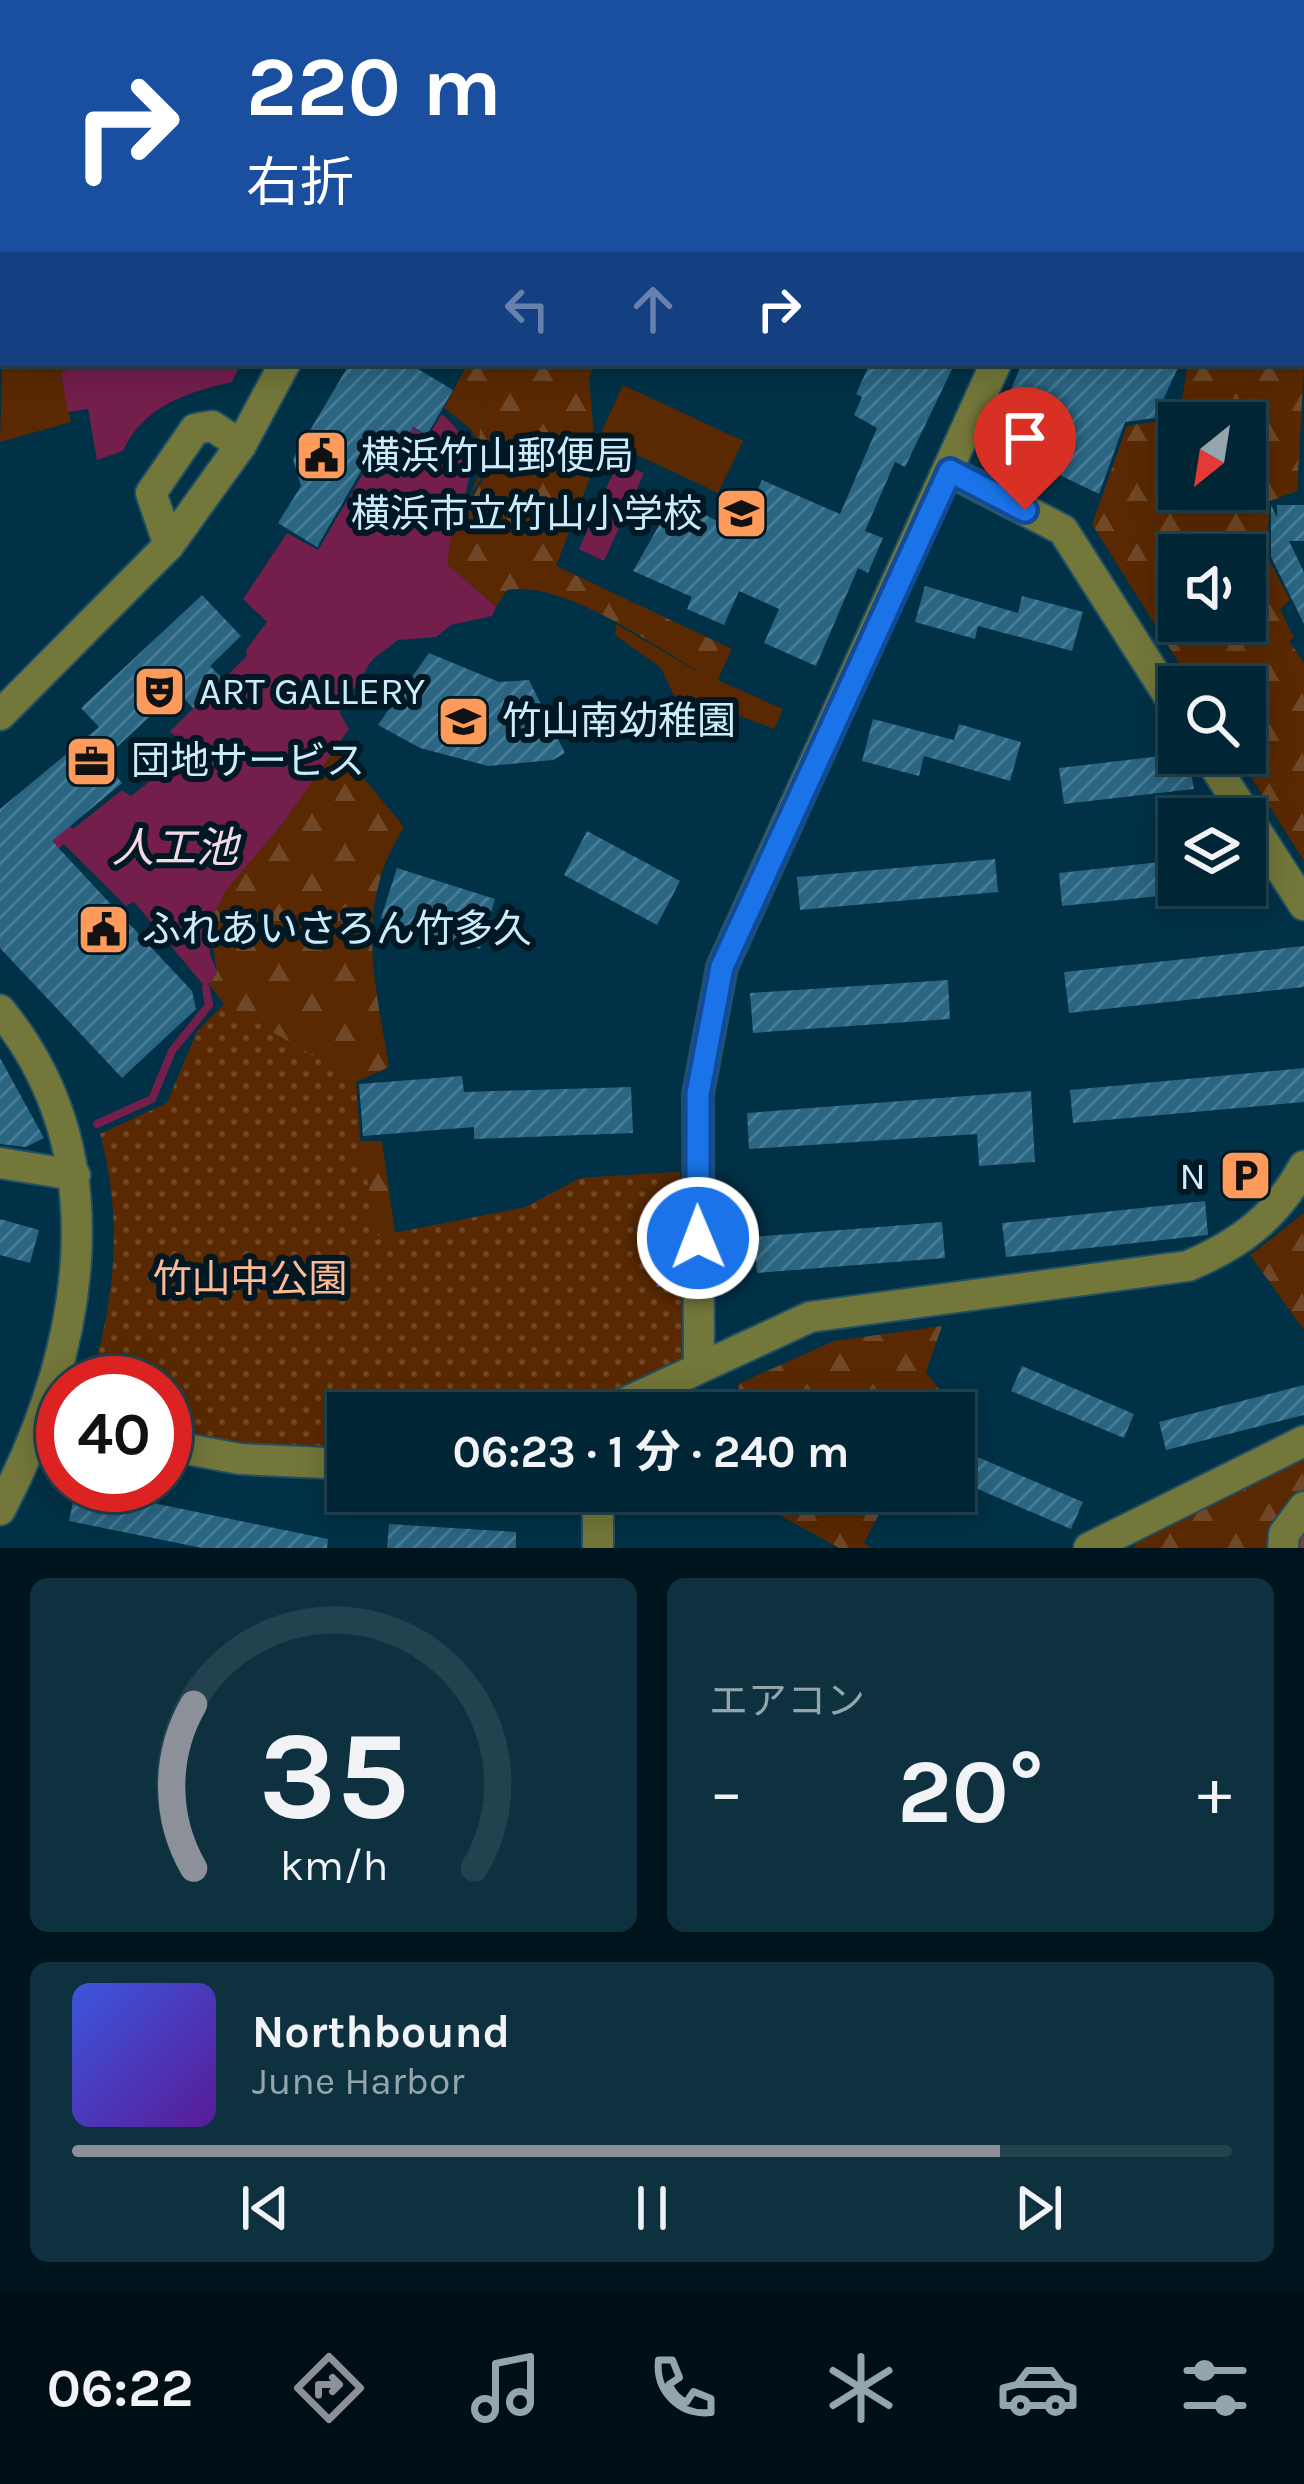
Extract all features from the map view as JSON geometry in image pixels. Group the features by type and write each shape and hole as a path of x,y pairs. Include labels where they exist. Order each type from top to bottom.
{"street":[{"path":"0,715 169,545 241,445 283,366"},
{"path":"699,1369 698,1094 717,986 740,920 995,366"},
{"path":"169,545 151,493 181,447 202,425 241,445"},
{"path":"950,471 1063,530 1158,679"},
{"path":"1220,774 1304,905"},
{"path":"0,1010 45,1075 62,1113 75,1175 71,1293 62,1356"},
{"path":"0,1162 75,1175"},
{"path":"649,1392 810,1317 1188,1266 1236,1246 1273,1212 1304,1166"},
{"path":"1089,1548 1304,1441"},
{"path":"0,1510 36,1447"},
{"path":"192,1450 241,1459 327,1463"},
{"path":"1283,1548 1284,1534 1304,1507"},
{"path":"598,1512 598,1548"}],"green space":[{"path":"2,366 78,366 61,374 71,422 0,442"},
{"path":"466,366 472,366 464,379 482,395 479,442 495,458 469,497 486,456 470,428 444,408"},
{"path":"472,366 594,366 589,377 596,462 556,566 732,649 717,681 587,607 558,596 507,590 496,607 448,565 448,541 495,458 479,442 482,395 464,379"},
{"path":"1188,366 1304,366 1297,491 1270,501 1266,554 1266,534 1158,534 1158,629 1092,524 1127,426 1158,421 1158,510 1266,510 1266,402 1182,402"},
{"path":"623,385 743,441 718,493 599,437"},
{"path":"1266,554 1290,600 1280,609 1294,638 1289,641 1304,663 1304,861 1249,774 1266,774 1266,666 1181,666 1166,642 1266,642"},
{"path":"616,624 695,670 783,709 774,729 730,712 679,705 660,667 615,635"},
{"name":"竹山中公園","path":"337,746 404,827 388,857 373,915 374,974 389,1067 356,1082 360,1141 382,1141 395,1234 526,1207 581,1178 680,1172 377,1392 327,1392 327,1446 234,1442 192,1432 192,1356 97,1356 126,1261 106,1154 136,1117 167,1103 197,1032 224,1004 209,984 217,972 209,923 227,889 284,822"},
{"name":"竹山中公園","path":"225,1004 356,1081 360,1142 378,1236 526,1207 581,1178 680,1172 691,1356 614,1392 327,1392 327,1446 234,1442 192,1432 192,1356 97,1356 110,1290 114,1228 100,1134 167,1103 197,1032"},
{"path":"1304,1213 1304,1330 1250,1255"},
{"path":"942,1326 926,1372 941,1392 739,1392 738,1384 834,1341"},
{"path":"1304,1450 1304,1548 1133,1548 1143,1536"},
{"path":"774,1512 880,1512 864,1543 872,1548 839,1548"}],"water":[{"path":"78,366 240,366 232,382 168,403 142,423 123,451 97,460 88,409 68,412 61,373"},
{"name":"人工池","path":"442,414 459,433 470,469 448,565 496,607 492,616 451,625 436,637 398,640 372,660 339,712 349,729 284,822 227,889 209,923 210,954 217,972 206,988 134,902 126,906 64,844 57,850 40,833 60,816 73,829 122,790 131,796 189,750 170,731 247,656 246,650 267,622 243,599 287,533 318,550 365,470 377,476 409,426 428,436"},
{"path":"618,462 644,473 604,561 579,549"}],"building":[{"path":"348,366 420,366 453,390 427,435 413,427 382,477 364,466 317,547 278,523 301,486 293,459"},
{"path":"869,366 954,366 905,467 895,462 865,531 883,538 868,573 858,568 816,666 764,643 779,609 739,591 724,625 687,609 692,597 633,571 674,499 739,532 762,480 840,514 877,428 854,415 862,397 856,394"},
{"path":"1021,366 1179,366 1162,402 1158,402 1155,418 1125,422 1099,494 989,441"},
{"path":"1271,505 1277,517 1277,505 1304,505 1304,541 1289,541 1304,572 1304,624 1271,557"},
{"path":"925,586 1018,613 1022,596 1083,612 1072,651 978,626 975,639 915,622"},
{"path":"202,595 241,636 210,666 223,679 193,708 177,691 103,760 122,783 52,841 192,991 196,1009 122,1078 0,948 0,809 99,727 81,708"},
{"path":"429,653 499,682 529,680 565,753 553,760 488,766 420,748 378,725"},
{"path":"873,719 954,740 959,724 1021,742 1010,781 924,756 919,776 862,761"},
{"path":"1158,756 1158,774 1191,774 1194,789 1064,804 1059,768"},
{"path":"587,831 680,881 657,925 564,875"},
{"path":"995,859 998,892 800,910 797,877"},
{"path":"1158,862 1158,896 1062,906 1059,873"},
{"path":"397,868 495,899 480,949 381,918"},
{"path":"1304,946 1304,987 1069,1013 1064,972"},
{"path":"948,980 950,1019 753,1033 750,993"},
{"path":"0,1058 44,1138 26,1147 0,1144"},
{"path":"1304,1068 1304,1102 1073,1123 1070,1090"},
{"path":"462,1076 464,1092 631,1087 633,1133 474,1139 474,1127 363,1136 359,1084"},
{"path":"1031,1091 1035,1162 979,1166 977,1134 749,1149 747,1113"},
{"path":"1205,1201 1208,1235 1006,1257 1002,1223"},
{"path":"0,1219 39,1230 30,1263 0,1255"},
{"path":"942,1222 945,1258 757,1273 754,1237"},
{"path":"679,1261 679,1284 657,1287 653,1264"},
{"path":"1022,1366 1134,1414 1124,1438 1011,1391"},
{"path":"1304,1385 1304,1415 1166,1450 1159,1422"},
{"path":"975,1456 1083,1502 1071,1529 975,1488"},
{"path":"192,1511 328,1539 327,1548 202,1548 69,1521 71,1512"},
{"path":"389,1524 516,1532 516,1548 387,1548"}],"waterway":[{"path":"97,1124 152,1099 172,1051 209,1005 206,988"}],"place":[{"name":"横浜竹山郵便局","path":"322,456"},
{"name":"横浜市立竹山小学校","path":"741,514"},
{"name":"ART GALLERY","path":"160,691"},
{"name":"竹山南幼稚園","path":"463,721"},
{"name":"団地サービス","path":"92,761"},
{"name":"ふれあいさろん竹多久","path":"103,929"},
{"name":"N","path":"1245,1176"}],"route":[{"path":"698,1238 698,1094 705,1040 722,967 740,920 950,471 1025,510"}]}
